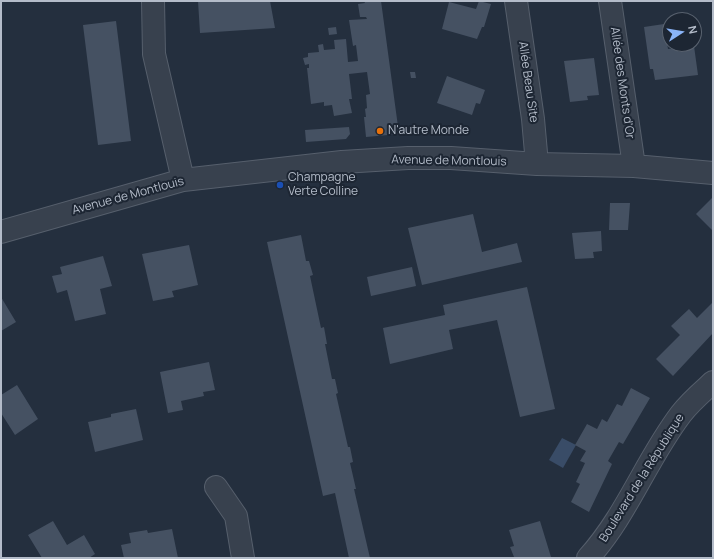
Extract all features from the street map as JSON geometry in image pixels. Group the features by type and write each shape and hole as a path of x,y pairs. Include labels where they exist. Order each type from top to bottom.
{"street":[{"path":"153,1 154,54 183,180"},
{"name":"Allée Beau Site","path":"516,1 533,119 537,164"},
{"name":"Allée des Monts d'Or","path":"610,1 634,166"},
{"name":"Avenue de Montlouis","path":"1,232 183,180 342,162 408,158 451,158 537,164 634,166 713,173"},
{"name":"Boulevard de la République","path":"588,558 603,542 620,516 657,450 681,413 713,382"},
{"path":"216,488 236,516 243,558"}],"water":[{"path":"562,438 576,445 563,468 549,460"}],"building":[{"path":"198,1 270,1 275,28 200,33"},
{"path":"364,1 381,1 399,134 366,137 364,117 366,117 365,109 367,108 366,95 370,94 367,72 349,74 352,99 349,99 352,113 334,116 332,105 324,106 324,102 311,104 307,68 309,68 309,64 305,65 303,58 308,57 308,53 319,52 318,45 323,44 324,50 335,49 334,40 346,39 348,62 358,61 356,45 353,46 349,20 367,19 366,17 360,17 358,4 365,3"},
{"path":"479,1 491,4 484,27 482,27 477,39 442,29 449,2 476,9"},
{"path":"116,21 131,141 98,145 83,25"},
{"path":"662,24 662,52 695,52 698,75 655,80 653,69 650,69 644,27"},
{"path":"336,27 337,34 329,35 328,28"},
{"path":"594,58 599,95 587,96 588,100 570,102 564,61"},
{"path":"410,72 415,72 416,78 411,78"},
{"path":"447,76 485,90 480,104 476,103 472,115 437,103"},
{"path":"349,127 350,134 346,139 306,142 305,130"},
{"path":"713,197 713,231 696,214"},
{"path":"610,203 630,203 628,230 609,230"},
{"path":"473,214 482,252 517,243 522,262 422,285 408,228"},
{"path":"601,231 602,251 593,252 594,258 575,259 572,233"},
{"path":"301,235 306,261 309,261 313,275 310,276 321,328 324,327 327,344 325,344 332,379 335,379 338,393 336,394 348,447 350,447 353,462 350,463 356,489 354,489 370,558 349,558 335,493 323,496 267,242"},
{"path":"189,245 198,285 172,291 174,297 153,301 142,254"},
{"path":"103,256 112,286 100,289 106,314 75,321 67,290 57,293 52,276 62,274 60,267"},
{"path":"412,267 416,286 371,296 367,277"},
{"path":"527,287 555,409 520,417 497,320 449,330 453,349 390,364 383,328 445,315 443,305"},
{"path":"1,297 16,322 1,331"},
{"path":"713,302 713,333 673,376 656,359 680,335 671,326 689,309 697,318"},
{"path":"209,362 215,390 203,392 204,396 181,401 183,410 168,413 160,372"},
{"path":"17,385 38,419 15,435 1,413 1,395"},
{"path":"631,388 650,398 623,444 619,442 608,461 612,464 589,512 571,502 580,484 576,482 585,463 580,461 586,451 575,445 587,424 597,429 602,419 607,422 617,404 622,406"},
{"path":"136,409 143,440 95,452 88,422 111,417 111,414"},
{"path":"53,521 67,545 84,535 95,554 89,558 42,558 28,535"},
{"path":"540,521 551,557 514,557 510,547 514,546 509,530"},
{"path":"172,529 178,558 124,558 121,545 131,543 129,533 147,530 148,533"}],"place":[{"name":"N'autre Monde","path":"380,131"},
{"name":"Champagne Verte Colline","path":"280,185"}]}
